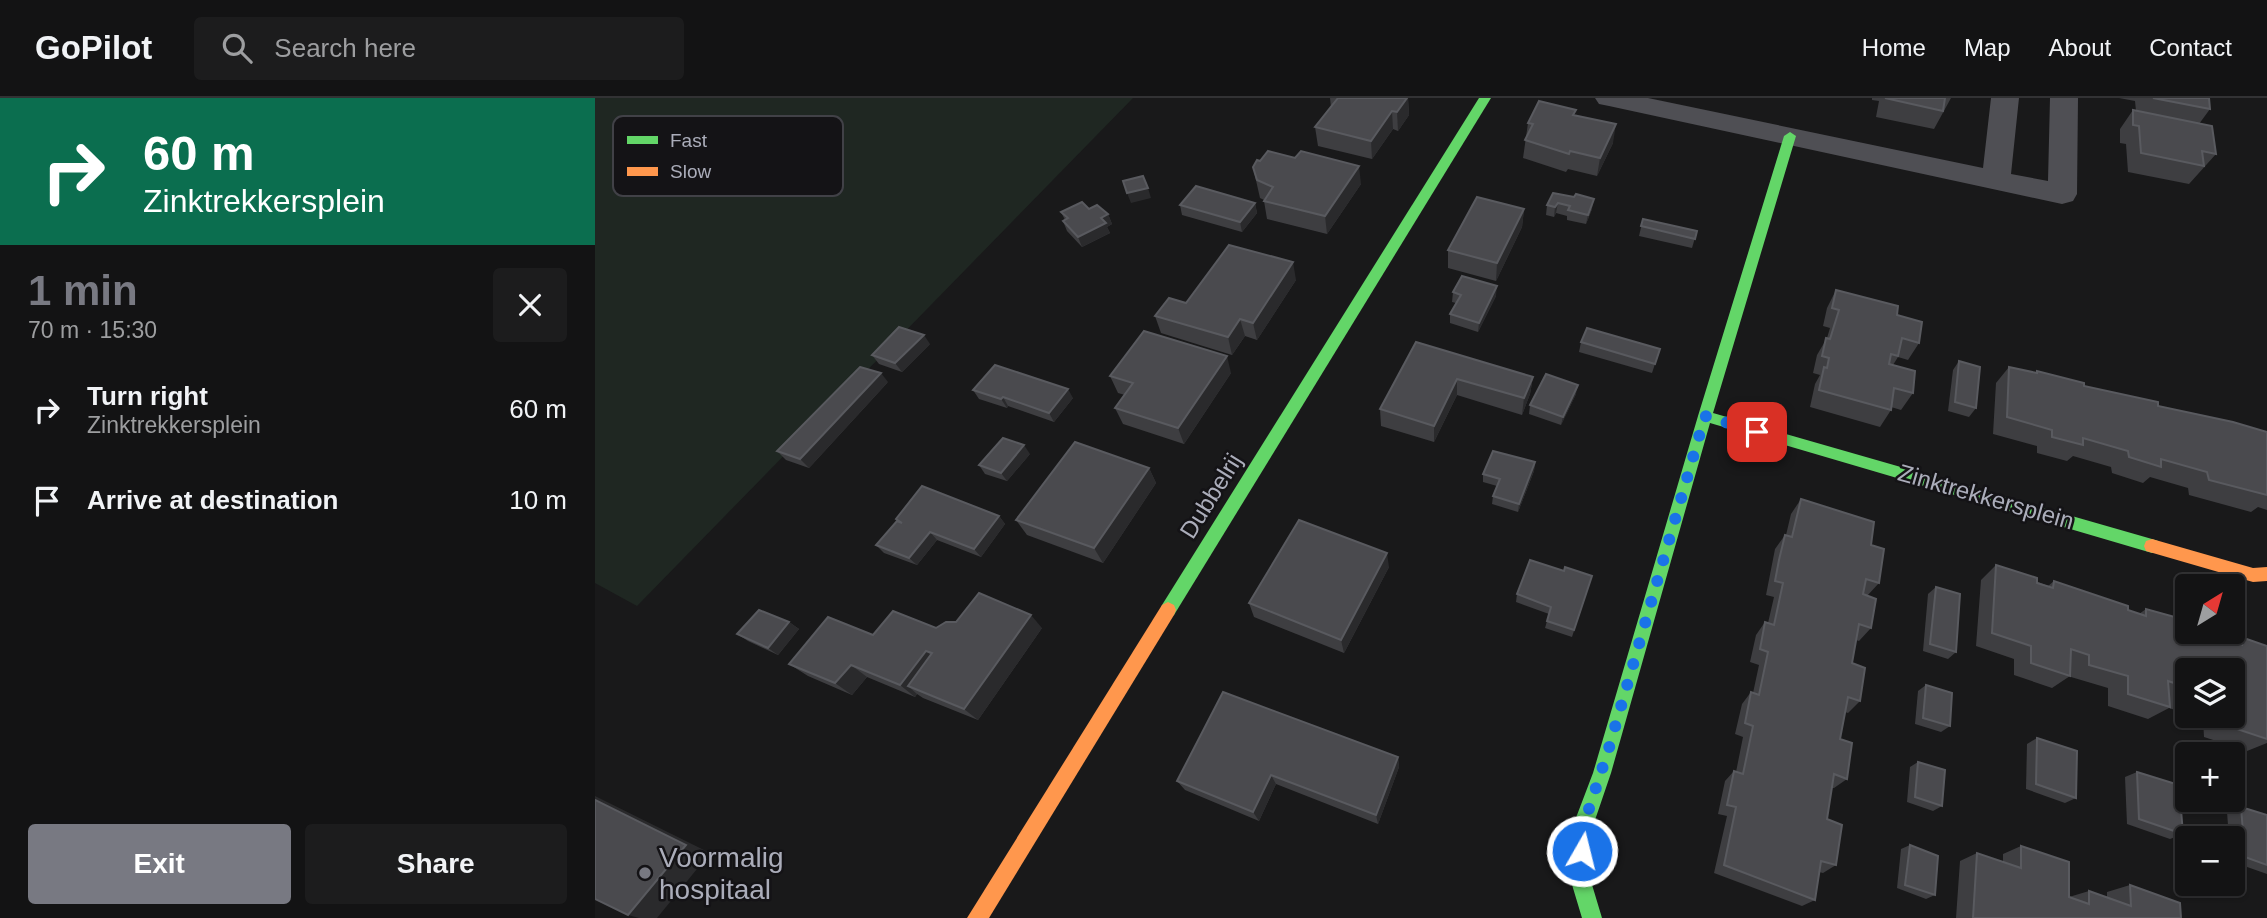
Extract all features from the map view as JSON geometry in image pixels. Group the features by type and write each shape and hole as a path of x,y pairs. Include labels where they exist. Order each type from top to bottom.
{"street":[{"name":"Dubbelrij","path":"977,918 1485,98"},
{"path":"1609,98 2062,194 2064,98"},
{"path":"1996,180 2004,98"},
{"path":"1592,918 1580,878 1584,824 1602,773 1705,416 1790,136"},
{"name":"Zinktrekkersplein","path":"1705,416 2253,575 2267,574"}],"shaded area":[{"path":"595,98 1133,98 637,606 595,583"}],"building":[{"path":"1338,98 1407,98 1397,112 1392,111 1371,141 1315,127"},
{"path":"1885,98 1945,98 1943,111"},
{"path":"2153,98 2209,98 2210,109"},
{"path":"1539,101 1576,110 1573,115 1616,124 1600,158 1570,151 1569,154 1525,140 1533,124 1528,123"},
{"path":"2133,110 2212,126 2216,154 2202,151 2204,166 2141,153 2139,126 2133,125"},
{"path":"1268,151 1295,158 1301,151 1359,166 1325,216 1264,201 1273,187 1257,180 1253,167"},
{"path":"1143,176 1148,188 1127,193 1123,181"},
{"path":"1196,186 1255,203 1240,222 1180,205"},
{"path":"1553,193 1574,197 1576,194 1594,199 1588,215 1568,210 1570,206 1558,203 1555,207 1547,205"},
{"path":"1477,197 1524,209 1497,263 1448,250"},
{"path":"1082,202 1089,209 1097,205 1108,214 1101,218 1106,223 1078,237 1063,221 1068,218 1061,212"},
{"path":"1643,219 1697,231 1695,239 1641,226"},
{"path":"1229,245 1293,262 1253,323 1240,319 1228,337 1155,316 1169,298 1186,303"},
{"path":"1462,276 1497,286 1479,323 1450,314 1461,295 1453,292"},
{"path":"1836,290 1898,306 1897,315 1922,322 1919,343 1902,338 1898,356 1891,354 1889,364 1915,371 1913,393 1894,388 1891,410 1819,390 1829,358 1822,356 1826,338 1830,339 1839,310 1832,308"},
{"path":"899,327 924,335 895,363 872,355"},
{"path":"1587,328 1660,349 1655,364 1581,342"},
{"path":"1144,331 1227,356 1178,428 1115,408 1133,383 1110,376"},
{"path":"1416,342 1533,377 1524,398 1457,379 1434,426 1380,409"},
{"path":"1959,361 1980,367 1976,408 1955,402"},
{"path":"995,365 1068,389 1049,413 973,390"},
{"path":"860,367 881,373 800,459 777,451"},
{"path":"2009,367 2037,371 2084,383 2084,386 2158,402 2158,406 2267,432 2267,495 2209,480 2207,472 2161,459 2161,467 2129,457 2128,451 2083,438 2083,445 2052,437 2052,430 2007,417"},
{"path":"1546,374 1578,385 1563,417 1530,405"},
{"path":"1003,438 1024,445 1001,473 979,465"},
{"path":"1075,442 1149,468 1094,548 1016,520"},
{"path":"1493,451 1535,462 1519,504 1493,496 1500,479 1483,474"},
{"path":"922,486 999,516 974,549 930,532 909,558 876,545 897,521 902,523 896,519"},
{"path":"1801,499 1874,522 1871,545 1884,549 1879,583 1866,579 1863,594 1876,599 1871,628 1859,624 1852,663 1865,668 1860,701 1848,697 1840,739 1852,743 1847,779 1834,774 1827,819 1842,825 1836,865 1821,861 1815,900 1724,865 1736,807 1727,805 1734,771 1743,774 1753,726 1745,723 1751,692 1759,695 1768,652 1760,649 1765,622 1774,625 1783,583 1775,581 1779,560 1785,535 1792,537"},
{"path":"1299,520 1387,553 1341,640 1249,603"},
{"path":"1530,560 1564,571 1565,567 1592,576 1574,630 1547,621 1551,607 1517,594"},
{"path":"1996,565 2037,578 2037,583 2053,588 2054,581 2128,606 2128,610 2146,616 2146,609 2175,617 2175,644 2242,645 2245,644 2245,638 2267,646 2267,739 2234,728 2245,728 2245,658 2175,658 2175,683 2168,681 2170,707 2128,694 2128,676 2089,665 2089,655 2071,649 2070,676 2031,663 2031,646 1992,633"},
{"path":"1936,587 1960,594 1956,652 1930,644"},
{"path":"979,593 1031,615 964,709 908,686 932,653 926,651 900,685 851,665 835,683 789,664 828,617 873,635 893,611 936,628 946,622 956,622"},
{"path":"759,610 789,622 768,648 737,634"},
{"path":"1926,685 1952,693 1950,726 1923,718"},
{"path":"1223,692 1398,757 1376,815 1271,775 1253,812 1177,781"},
{"path":"2037,738 2077,751 2076,798 2036,784"},
{"path":"1918,762 1945,770 1942,806 1915,797"},
{"path":"2137,772 2175,784 2175,812 2181,812 2182,826 2175,826 2175,831 2139,819"},
{"name":"Voormalig hospitaal","path":"595,800 686,845 628,915 595,899"},
{"path":"2245,808 2267,815 2267,865 2245,857 2245,826 2243,826 2241,812 2245,812"},
{"path":"1910,845 1938,856 1935,895 1905,885"},
{"path":"2021,846 2069,862 2069,897 2089,904 2089,891 2131,906 2130,885 2180,903 2181,918 1973,918 1977,853 2021,868"}],"traffic: fast":[{"path":"1168,610 1485,98"},
{"path":"1592,918 1580,878 1584,823 1602,773 1705,416 1790,136"},
{"path":"1705,416 2152,546"}],"traffic: slow":[{"path":"2152,546 2253,575 2267,574"},
{"path":"977,918 1168,610"}],"place":[{"name":"Voormalig hospitaal","path":"645,873"}],"route":[{"path":"1582,851 1584,824 1602,773 1705,416 1757,432"}]}
